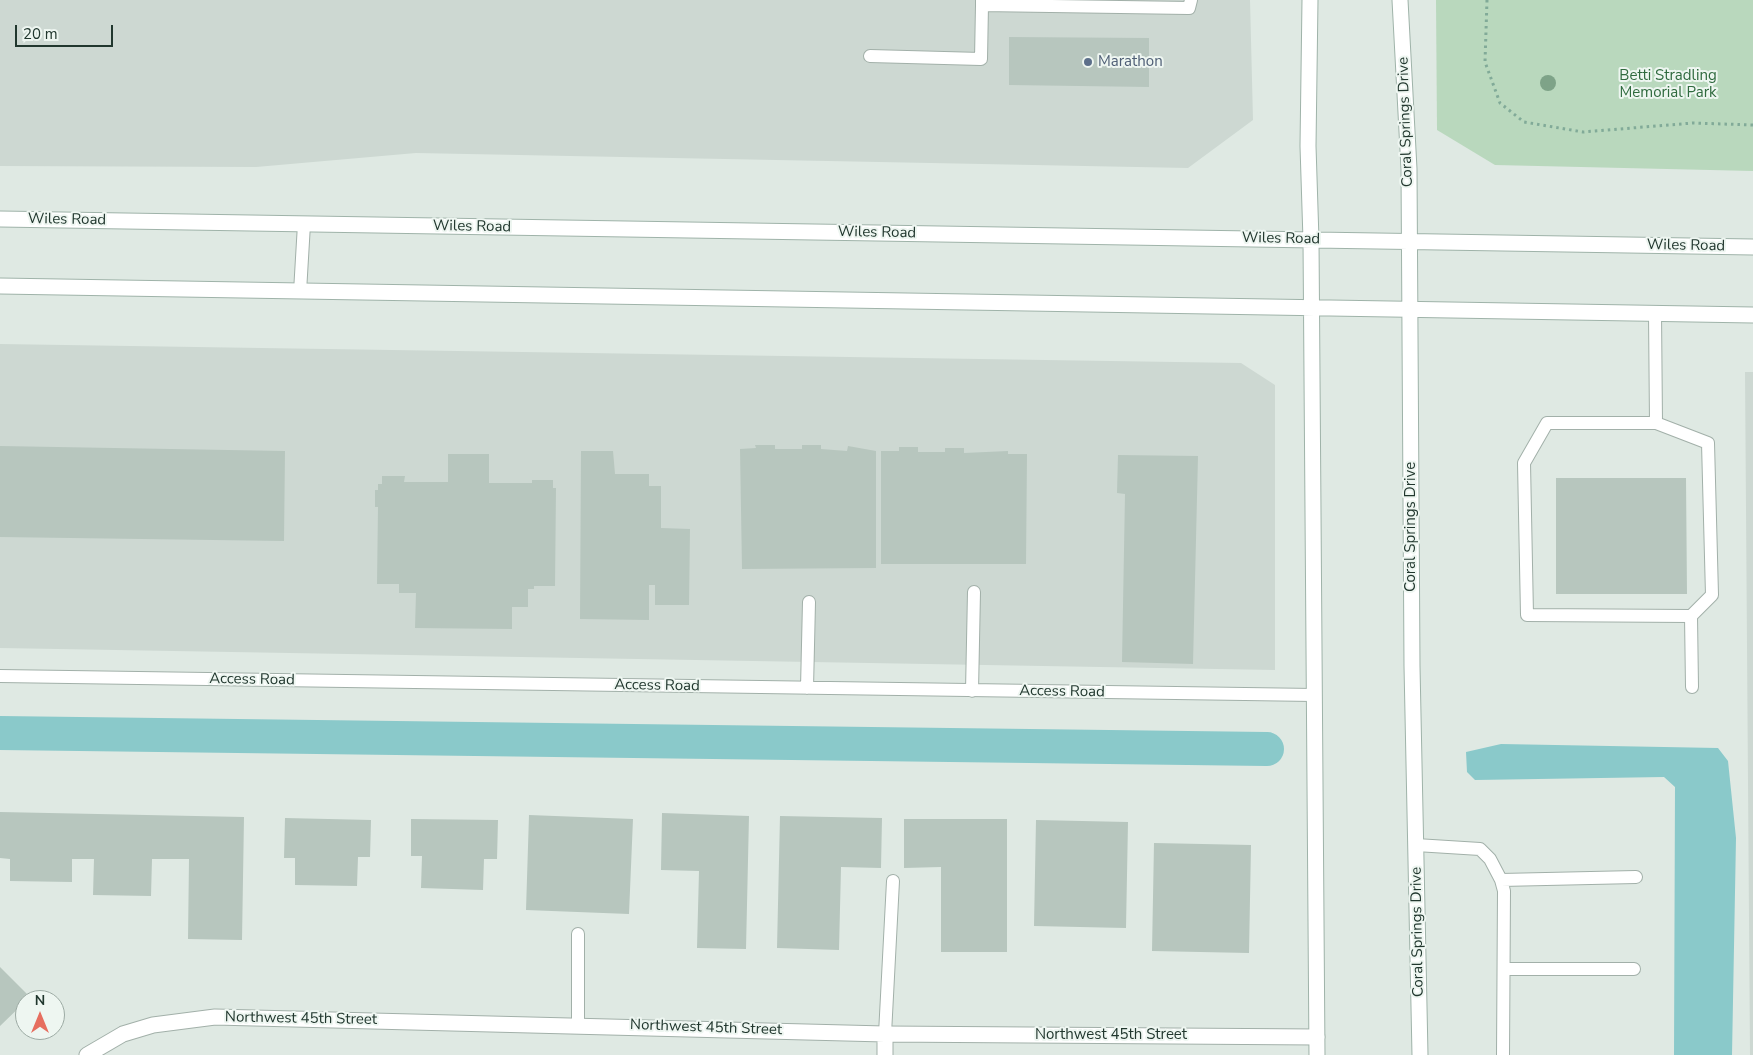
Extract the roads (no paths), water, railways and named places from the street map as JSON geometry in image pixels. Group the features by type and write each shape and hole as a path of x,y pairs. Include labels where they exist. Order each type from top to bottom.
{"main road":[{"path":"1310,0 1308,146 1311,240 1317,1055"},
{"name":"Coral Springs Drive","path":"1400,0 1408,130 1412,656 1420,1055"},
{"name":"Wiles Road","path":"0,219 1753,247"},
{"path":"0,286 1753,315"},
{"name":"Northwest 45th Street","path":"86,1055 123,1034 153,1026 215,1017 578,1024 885,1034 1317,1037"},
{"path":"885,1034 885,1055"}],"lane":[{"path":"870,56 981,59 982,2 1190,4"},
{"path":"300,292 304,224"},
{"path":"1655,313 1656,423"},
{"path":"1547,423 1656,423 1708,443 1712,595 1691,616 1527,615 1524,463 1547,423"},
{"path":"972,690 974,592"},
{"path":"808,688 809,602"},
{"path":"1691,616 1692,687"},
{"name":"Access Road","path":"0,676 1314,695"},
{"path":"1416,845 1480,849 1490,858 1501,880 1504,891 1505,969 1503,1055"},
{"path":"1501,880 1636,877"},
{"path":"885,1034 893,881"},
{"path":"578,934 578,1024"},
{"path":"1505,969 1634,969"}],"water":[{"path":"1501,744 1718,748 1728,761 1736,838 1732,1055 1674,1055 1675,787 1664,777 1475,780 1467,772 1466,752"}],"waterway":[{"path":"0,733 1267,749"}],"place":[{"name":"Marathon","path":"1088,62"}],"park label":[{"name":"Betti Stradling Memorial Park","path":"1668,84"}]}
